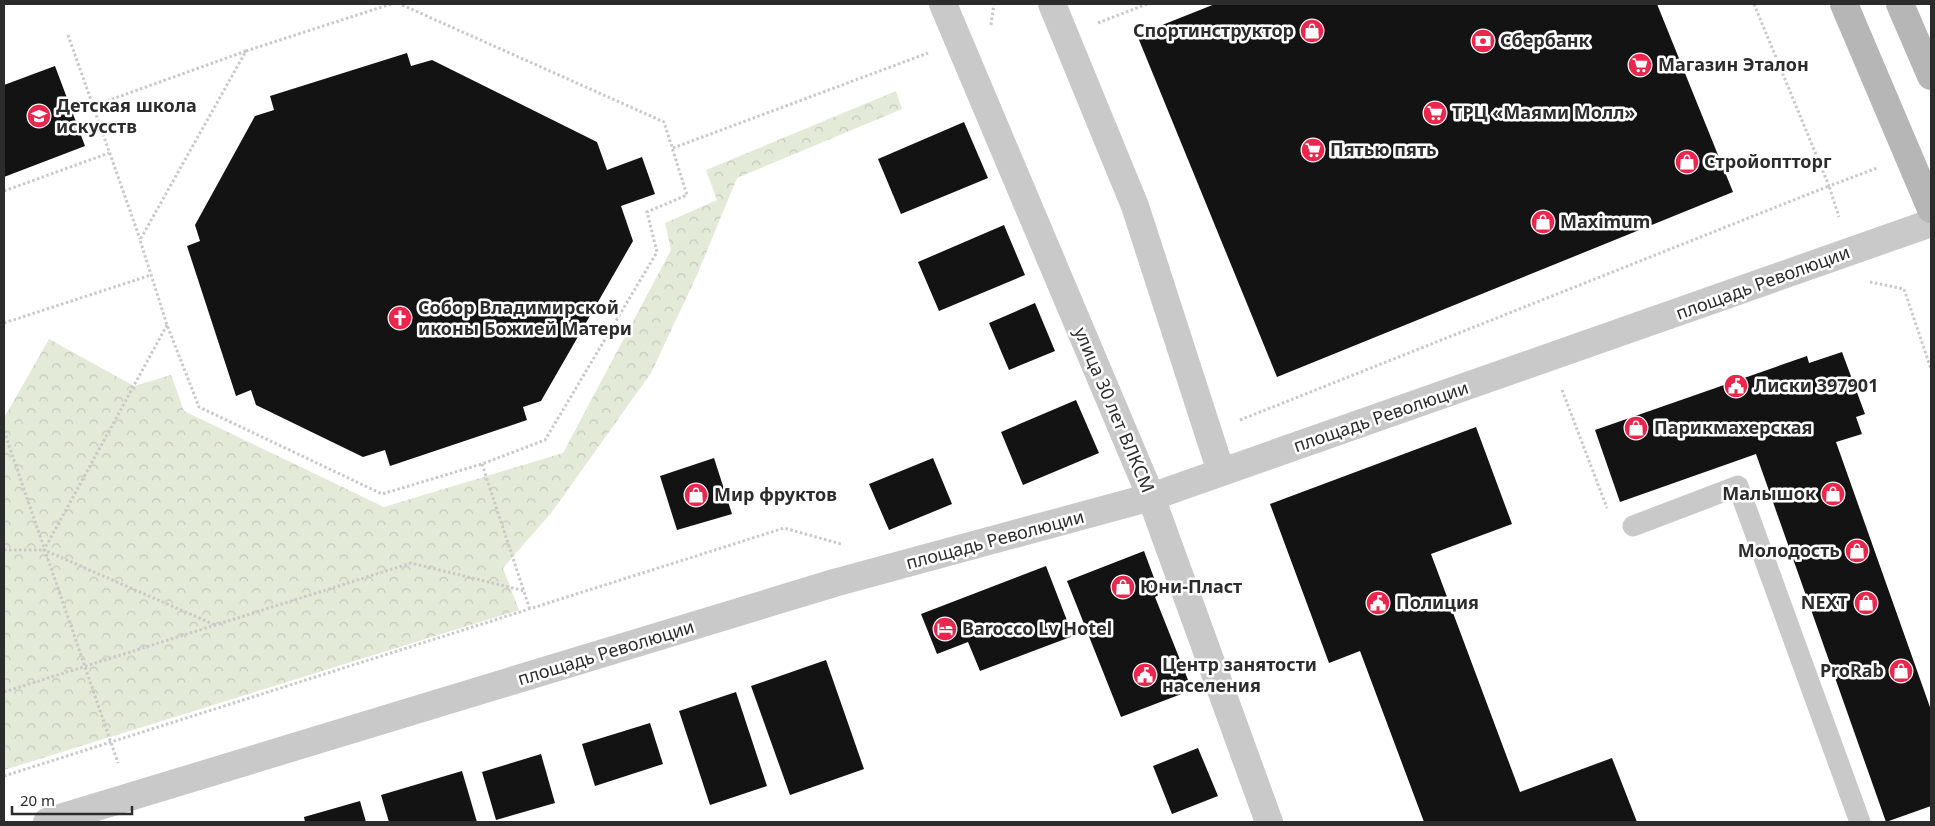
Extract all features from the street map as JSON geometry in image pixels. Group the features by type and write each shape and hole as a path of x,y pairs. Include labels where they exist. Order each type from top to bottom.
{"main road":[{"path":"1844,4 1931,210"},
{"path":"1900,4 1931,76"}],"street":[{"name":"улица 30 лет ВЛКСМ","path":"943,4 1151,497 1269,822"},
{"path":"1052,4 1135,206 1221,472"},
{"name":"площадь Революции","path":"47,822 834,584 1151,497 1931,223"}],"lane":[{"path":"1633,526 1738,486 1860,822"}],"path":[{"path":"93,106 246,51 390,4"},
{"path":"68,35 140,240 167,325 199,407 382,494 482,464 545,440 657,252 647,212 686,195 664,122 400,4"},
{"path":"1065,36 1148,4"},
{"path":"1754,4 1829,186"},
{"path":"673,148 959,42"},
{"path":"140,240 246,51"},
{"path":"4,191 109,153"},
{"path":"1209,433 1829,186 1909,156"},
{"path":"4,322 151,275"},
{"path":"44,550 167,325"},
{"path":"1551,358 1616,532 1633,526"},
{"path":"4,431 130,797"},
{"path":"482,464 530,610"},
{"path":"4,776 784,528 847,546"},
{"path":"4,550 44,550 216,625"},
{"path":"4,692 411,563 525,591"}],"green space":[{"path":"896,91 902,109 737,178 697,275 651,373 552,512 503,568 519,610 4,770 4,418 49,339 134,386 171,375 184,411 384,507 563,453 671,250 665,223 717,200 706,170"}],"building":[{"name":"ТРЦ «Маями Молл»","path":"1215,4 1657,4 1733,192 1277,377 1137,35"},
{"name":"Собор Владимирской иконы Божией Матери","path":"407,53 411,66 432,60 597,142 607,170 642,157 655,194 621,206 633,241 541,401 523,407 527,420 390,466 385,450 363,457 256,405 251,390 236,396 187,246 200,241 195,225 255,116 274,110 270,96"},
{"name":"Детская школа искусств","path":"55,66 85,146 4,177 4,85"},
{"path":"964,122 988,178 901,214 878,159"},
{"path":"1004,225 1025,275 939,311 918,262"},
{"path":"1035,303 1055,351 1009,370 989,323"},
{"path":"1842,352 1865,414 1856,417 1862,434 1836,442 1931,710 1931,806 1886,822 1756,454 1620,502 1595,430 1807,356 1809,363"},
{"path":"1076,400 1099,453 1023,485 1001,432"},
{"name":"Полиция","path":"1476,427 1512,524 1431,554 1520,792 1612,758 1637,822 1424,822 1360,651 1329,663 1270,504"},
{"name":"Мир фруктов","path":"714,458 732,514 677,530 660,476"},
{"path":"933,458 952,504 889,530 869,484"},
{"path":"1144,551 1160,594 1155,597 1192,690 1121,717 1067,581"},
{"path":"1046,566 1073,636 980,671 968,642 937,654 921,614"},
{"path":"826,660 864,769 790,795 751,686"},
{"path":"736,692 767,786 710,805 679,711"},
{"path":"650,723 663,764 595,786 582,744"},
{"path":"1198,748 1218,796 1172,814 1153,766"},
{"path":"541,754 555,803 496,820 482,772"},
{"path":"462,771 477,822 389,822 381,795"},
{"path":"360,801 366,822 305,822 304,817"}],"place":[{"name":"Спортинструктор","path":"1312,31"},
{"name":"Сбербанк","path":"1483,41"},
{"name":"Магазин Эталон","path":"1640,65"},
{"name":"ТРЦ «Маями Молл»","path":"1435,113"},
{"name":"Детская школа искусств","path":"39,116"},
{"name":"Пятью пять","path":"1313,150"},
{"name":"Стройоптторг","path":"1687,162"},
{"name":"Maximum","path":"1543,222"},
{"name":"Собор Владимирской иконы Божией Матери","path":"400,318"},
{"name":"Лиски 397901","path":"1736,386"},
{"name":"Парикмахерская","path":"1636,428"},
{"name":"Малышок","path":"1833,494"},
{"name":"Мир фруктов","path":"696,495"},
{"name":"Молодость","path":"1857,551"},
{"name":"Юни-Пласт","path":"1123,587"},
{"name":"Полиция","path":"1378,603"},
{"name":"NEXT","path":"1866,603"},
{"name":"Barocco Lv Hotel","path":"945,629"},
{"name":"ProRab","path":"1901,671"},
{"name":"Центр занятости населения","path":"1145,675"}]}
